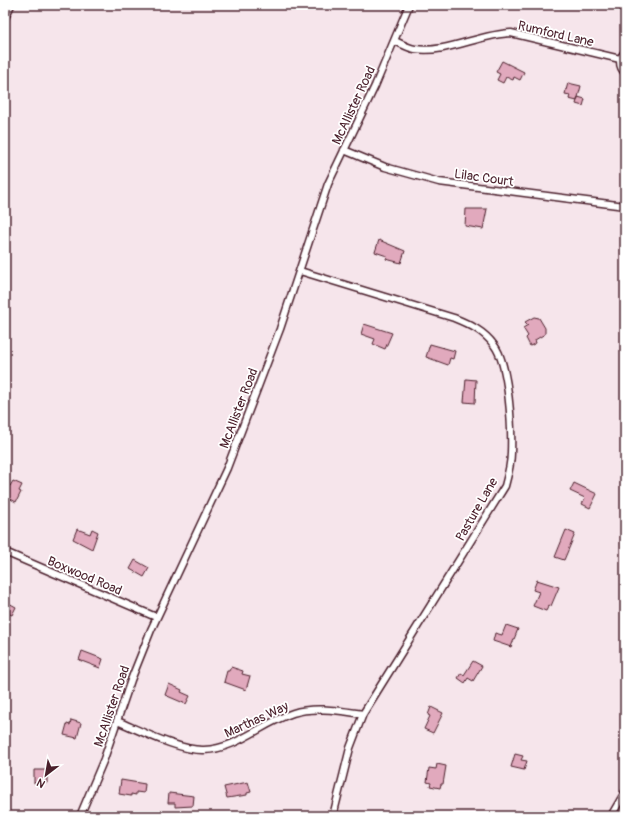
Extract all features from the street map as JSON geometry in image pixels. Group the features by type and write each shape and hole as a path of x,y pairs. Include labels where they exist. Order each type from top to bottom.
{"street":[{"path":"5,18 11,5"},
{"name":"McAllister Road","path":"80,816 104,759 131,680 156,617 227,468 280,329 324,195 395,41 409,5"},
{"name":"Rumford Lane","path":"395,41 413,49 430,50 494,34 511,33 620,59"},
{"path":"625,52 620,59 621,68 625,73"},
{"name":"Lilac Court","path":"344,150 385,167 439,182 625,206"},
{"name":"Pasture Lane","path":"300,271 469,324 483,333 495,345 502,361 506,377 511,453 505,486 363,714 350,748 333,816"},
{"name":"Boxwood Road","path":"5,552 156,617"},
{"name":"Marthas Way","path":"117,721 178,745 202,750 218,749 234,743 294,712 322,710 363,714"},
{"path":"611,816 625,792"}],"building":[{"path":"502,61 524,72 520,80 514,77 513,80 506,77 503,83 497,80 500,74 496,72"},
{"path":"568,83 581,86 577,101 569,99 570,95 565,94"},
{"path":"578,97 585,99 583,106 576,104"},
{"path":"466,209 487,209 483,229 465,226"},
{"path":"379,240 405,251 401,263 386,259 387,256 375,252"},
{"path":"534,317 539,318 545,328 545,334 535,340 536,343 530,346 526,338 528,336 523,328 528,325 525,322"},
{"path":"364,324 392,333 385,349 373,344 375,339 361,334"},
{"path":"430,344 455,351 453,359 450,358 448,365 426,357"},
{"path":"466,379 476,380 475,403 464,402"},
{"path":"13,481 22,485 19,491 21,492 16,502 5,496 5,491 8,485 10,486"},
{"path":"574,483 597,494 590,508 582,504 585,498 570,491"},
{"path":"77,529 90,534 92,529 98,532 92,549 73,539"},
{"path":"566,530 575,534 564,560 555,557"},
{"path":"135,560 149,568 144,577 130,569"},
{"path":"537,580 559,587 551,606 549,605 546,611 533,606 539,592 533,590"},
{"path":"5,601 16,607 12,615 5,612"},
{"path":"506,625 518,629 511,647 493,641 495,633 502,635"},
{"path":"82,651 103,659 100,668 79,660"},
{"path":"473,661 482,666 473,681 468,678 465,683 458,678 461,673 464,675"},
{"path":"231,667 243,671 242,674 250,676 246,690 224,682 227,671 229,671"},
{"path":"169,684 182,690 181,692 190,696 186,704 165,695"},
{"path":"431,707 443,713 433,733 424,729 430,716 428,715"},
{"path":"71,720 81,723 77,738 64,735 67,724 70,725"},
{"path":"515,754 523,756 521,760 527,761 524,770 511,767"},
{"path":"437,764 446,766 443,784 441,784 440,788 430,786 431,783 427,782 429,768 436,769"},
{"path":"34,770 47,770 47,783 34,783"},
{"path":"121,780 145,784 144,793 136,792 136,795 131,794 131,796 119,794"},
{"path":"248,782 251,792 247,793 247,795 227,798 224,787"},
{"path":"169,793 194,796 193,806 175,807 175,803 168,803"}]}
